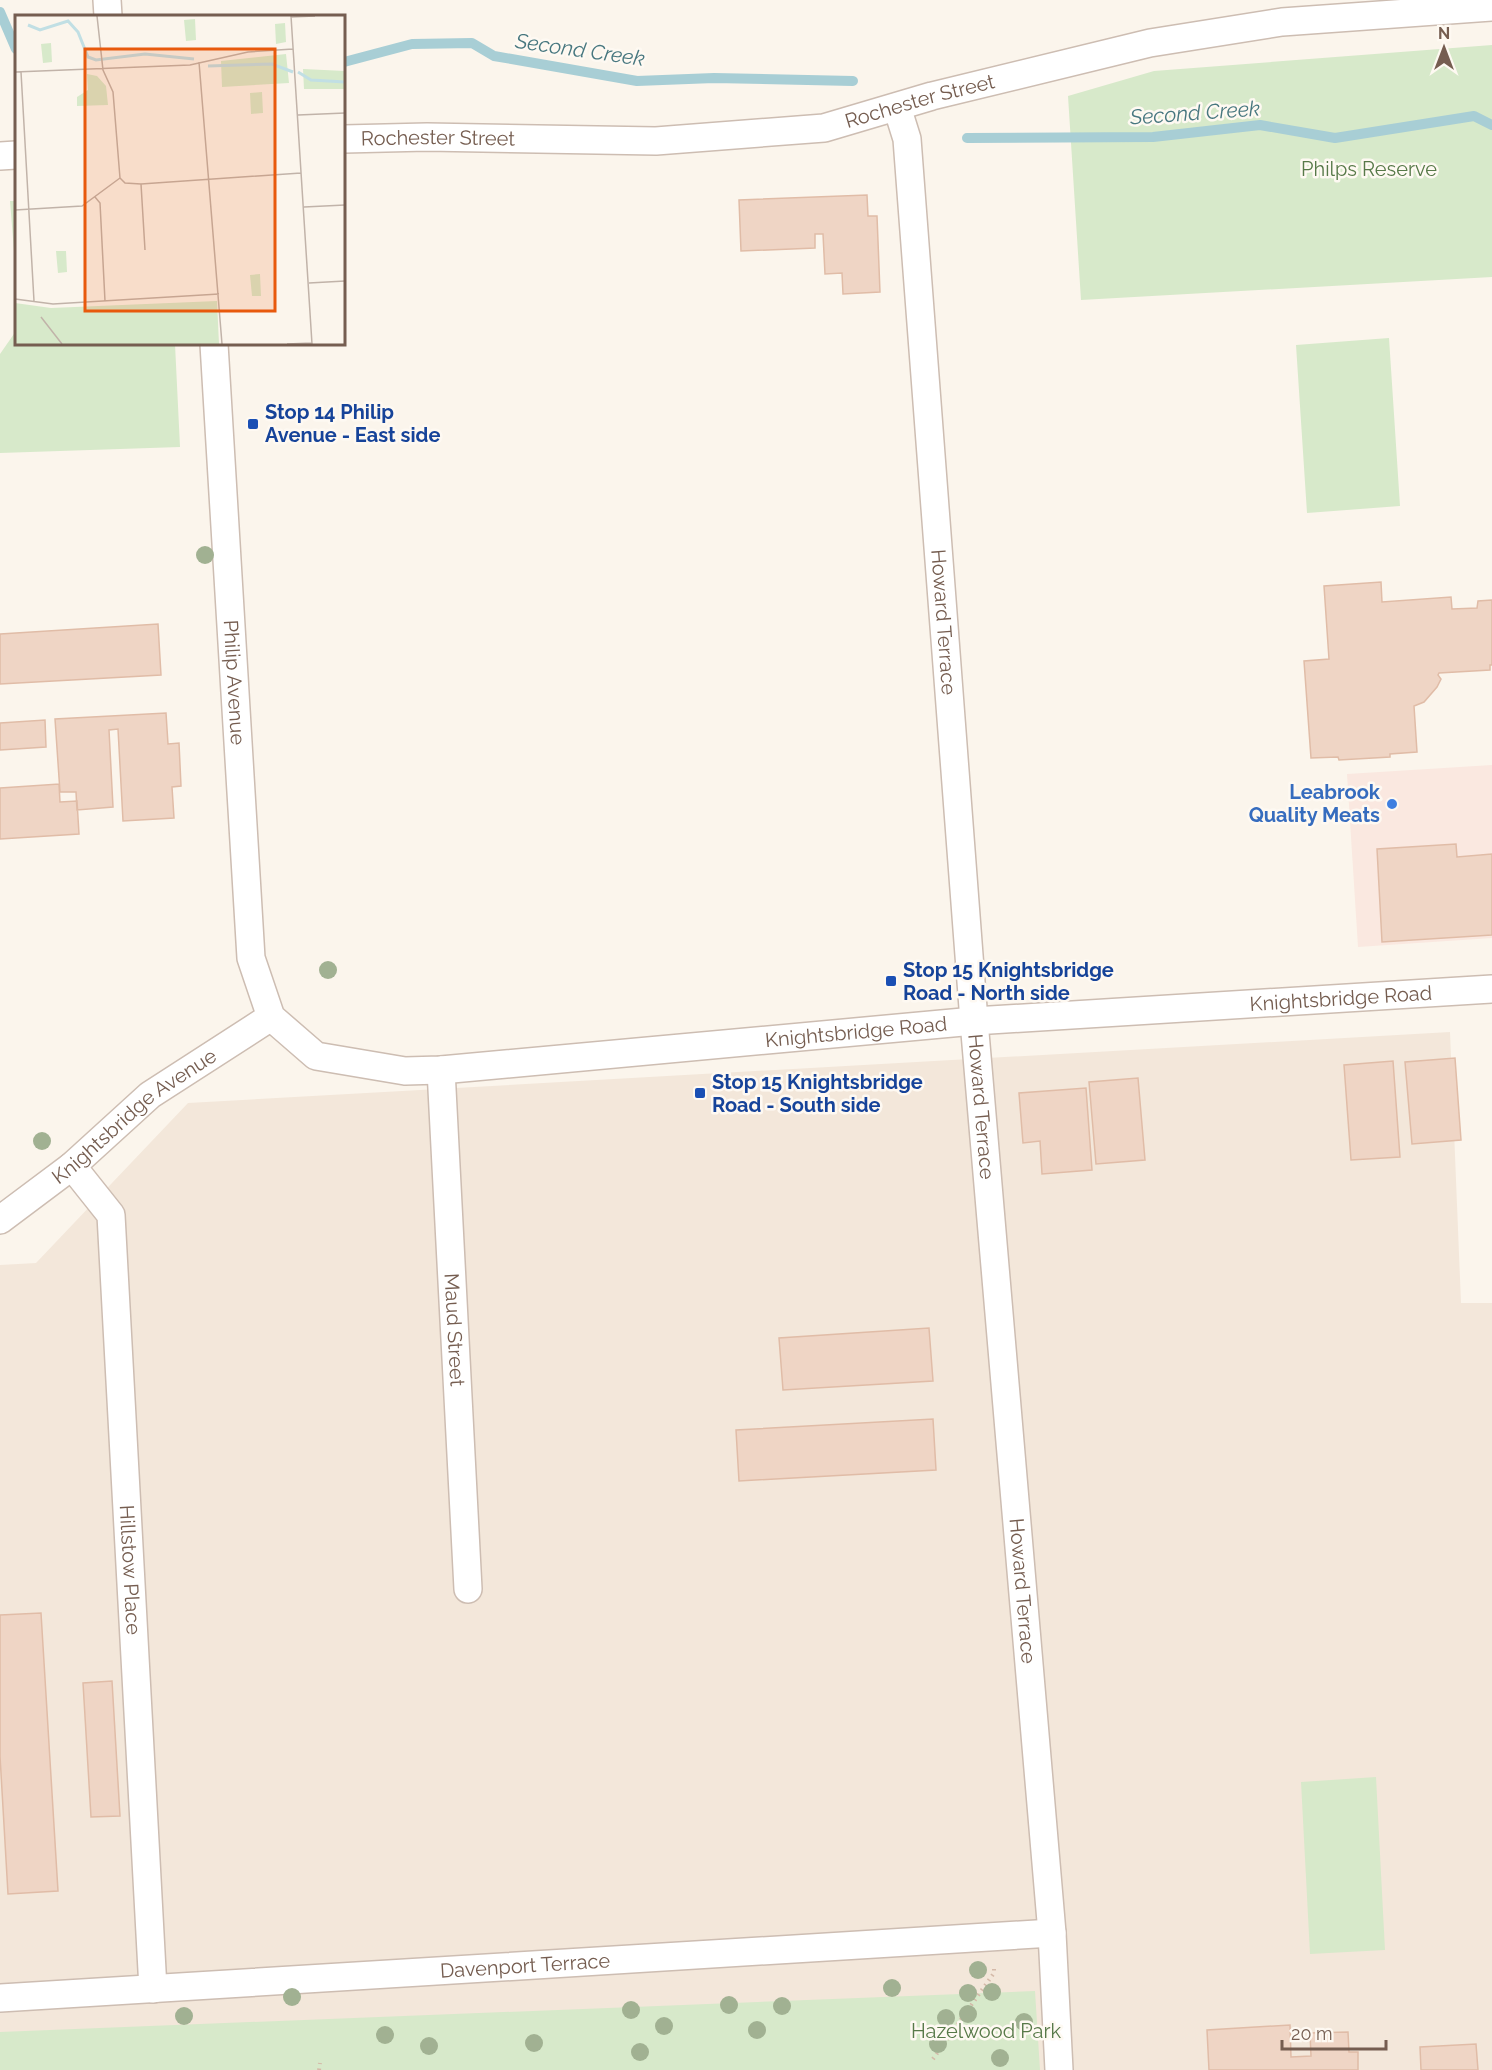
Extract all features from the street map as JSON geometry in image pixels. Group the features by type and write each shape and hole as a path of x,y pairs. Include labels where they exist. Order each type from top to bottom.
{"street":[{"path":"107,0 108,15"},
{"name":"Rochester Street","path":"345,139 427,137 656,141 824,128 932,96 1150,43 1282,22 1492,8"},
{"name":"Howard Terrace","path":"897,107 908,148 974,1021 1052,1934 1059,2070"},
{"path":"0,156 15,155"},
{"name":"Philip Avenue","path":"214,345 251,958 271,1017"},
{"name":"Knightsbridge Road","path":"271,1017 316,1056 405,1071 441,1070 974,1021 1492,990"},
{"name":"Knightsbridge Avenue","path":"0,1220 72,1166 150,1095 271,1017"},
{"name":"Maud Street","path":"441,1070 468,1589"},
{"name":"Hillstow Place","path":"72,1166 111,1215 153,1989"},
{"name":"Davenport Terrace","path":"0,1998 1052,1934"}],"path":[{"path":"933,2059 994,1973 994,1963"},
{"path":"319,2070 320,2063"}],"shaded area":[{"path":"1492,765 1492,938 1358,947 1347,774"},
{"path":"1450,1032 1461,1303 1492,1303 1492,2070 0,2070 0,1265 36,1263 188,1103"}],"green space":[{"name":"Philps Reserve","path":"1492,45 1492,277 1081,300 1068,96 1154,71"},
{"path":"10,201 15,201 15,264"},
{"path":"15,332 15,345 175,345 180,447 0,453 0,354"},
{"path":"1389,338 1400,506 1307,513 1296,345"},
{"path":"1376,1777 1385,1950 1310,1954 1301,1782"},
{"name":"Hazelwood Park","path":"1035,1991 1040,2070 0,2070 0,2032"}],"building":[{"path":"867,195 868,216 877,216 880,292 843,294 842,273 825,274 823,234 815,234 815,248 741,251 739,200"},
{"path":"1381,582 1382,602 1451,597 1452,609 1477,608 1478,601 1492,600 1492,665 1490,665 1490,670 1439,673 1441,679 1437,687 1424,702 1414,706 1417,752 1390,754 1390,757 1339,760 1338,757 1311,758 1304,661 1329,659 1324,586"},
{"path":"158,624 161,675 0,684 0,634"},
{"path":"166,713 168,744 179,743 181,786 172,787 174,818 123,821 118,729 109,730 113,807 77,810 76,792 60,792 55,719"},
{"path":"45,720 46,747 0,750 0,723"},
{"path":"59,784 60,802 77,801 79,834 0,839 0,788"},
{"path":"1456,844 1457,857 1492,854 1492,935 1382,942 1377,849"},
{"path":"1455,1058 1461,1140 1412,1144 1405,1062"},
{"path":"1393,1061 1400,1157 1351,1160 1344,1065"},
{"path":"1138,1078 1145,1160 1096,1164 1089,1082"},
{"path":"1086,1088 1092,1170 1042,1174 1040,1141 1023,1143 1019,1093"},
{"path":"929,1328 933,1381 783,1390 779,1338"},
{"path":"933,1419 936,1470 739,1481 736,1430"},
{"path":"41,1613 58,1891 8,1894 0,1756 0,1615"},
{"path":"112,1681 120,1816 91,1817 83,1683"},
{"path":"1290,2025 1291,2057 1311,2056 1310,2033 1348,2032 1349,2052 1358,2052 1358,2070 1209,2070 1207,2030"},
{"path":"1476,2044 1478,2070 1421,2070 1420,2047"}],"waterway":[{"name":"Second Creek","path":"0,12 15,47"},
{"name":"Second Creek","path":"345,62 412,44 472,43 494,56 637,81 714,78 853,81"},
{"name":"Second Creek","path":"967,138 1153,137 1260,125 1335,138 1474,116 1492,125"}],"place":[{"name":"Stop 14 Philip Avenue - East side","path":"253,424"},
{"name":"Leabrook Quality Meats","path":"1392,804"},
{"name":"Stop 15 Knightsbridge Road - North side","path":"891,981"},
{"name":"Stop 15 Knightsbridge Road - South side","path":"700,1093"}]}
